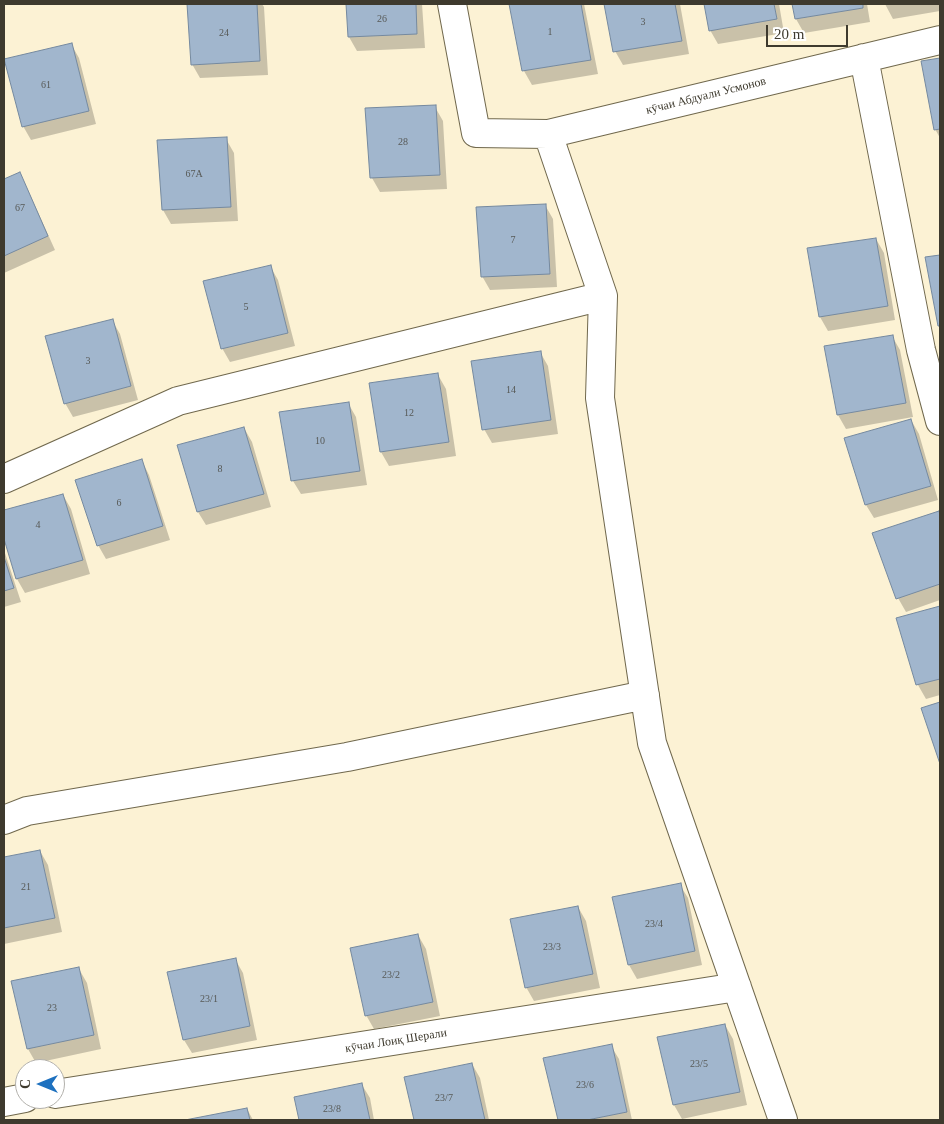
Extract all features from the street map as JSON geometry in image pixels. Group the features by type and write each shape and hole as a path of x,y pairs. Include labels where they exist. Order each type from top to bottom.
{"street":[{"name":"кӯчаи Абдуали Усмонов","path":"452,4 476,133 548,134 940,40"},
{"path":"864,58 932,364 940,421"},
{"path":"548,134 603,296 600,398 652,743 783,1120"},
{"path":"4,479 178,401 603,296"},
{"path":"4,820 27,811 347,757 645,695"},
{"name":"кӯчаи Лоиқ Шерали","path":"65,1092 737,987"}],"building":[{"path":"187,4 257,4 260,61 191,65"},
{"path":"346,4 416,4 417,34 348,37"},
{"path":"509,4 581,4 591,60 522,71"},
{"path":"604,4 675,4 682,41 613,52"},
{"path":"704,4 774,4 777,19 709,31"},
{"path":"792,4 863,4 863,8 795,19"},
{"path":"72,43 89,111 22,127 4,59"},
{"path":"940,58 940,129 934,130 921,61"},
{"path":"436,105 440,175 370,178 365,108"},
{"path":"227,137 231,207 162,210 157,140"},
{"path":"20,172 48,236 4,256 4,179"},
{"path":"546,204 550,274 481,277 476,207"},
{"path":"876,238 888,306 819,317 807,248"},
{"path":"940,255 940,326 938,326 925,257"},
{"path":"271,265 288,333 221,349 203,281"},
{"path":"113,319 131,386 64,404 45,336"},
{"path":"893,335 906,403 837,415 824,346"},
{"path":"541,351 551,420 482,430 471,361"},
{"path":"438,373 449,442 380,452 369,383"},
{"path":"349,402 360,471 291,481 279,412"},
{"path":"911,419 931,486 865,505 844,438"},
{"path":"244,427 264,494 197,512 177,445"},
{"path":"142,459 163,526 97,546 75,480"},
{"path":"63,494 83,560 16,579 4,539 4,510"},
{"path":"939,511 940,584 896,599 872,533"},
{"path":"4,557 14,588 4,591"},
{"path":"940,606 940,679 916,685 896,618"},
{"path":"940,702 940,764 921,708"},
{"path":"40,850 55,918 4,928 4,857"},
{"path":"681,883 695,951 628,965 612,897"},
{"path":"578,906 593,974 525,988 510,919"},
{"path":"418,934 433,1002 365,1016 350,948"},
{"path":"236,958 250,1026 183,1040 167,972"},
{"path":"79,967 94,1035 27,1049 11,981"},
{"path":"725,1024 740,1092 673,1105 657,1037"},
{"path":"612,1044 627,1112 587,1120 558,1120 543,1058"},
{"path":"472,1063 485,1120 414,1120 404,1077"},
{"path":"362,1083 370,1120 299,1120 294,1097"},
{"path":"247,1108 250,1120 185,1120"}]}
